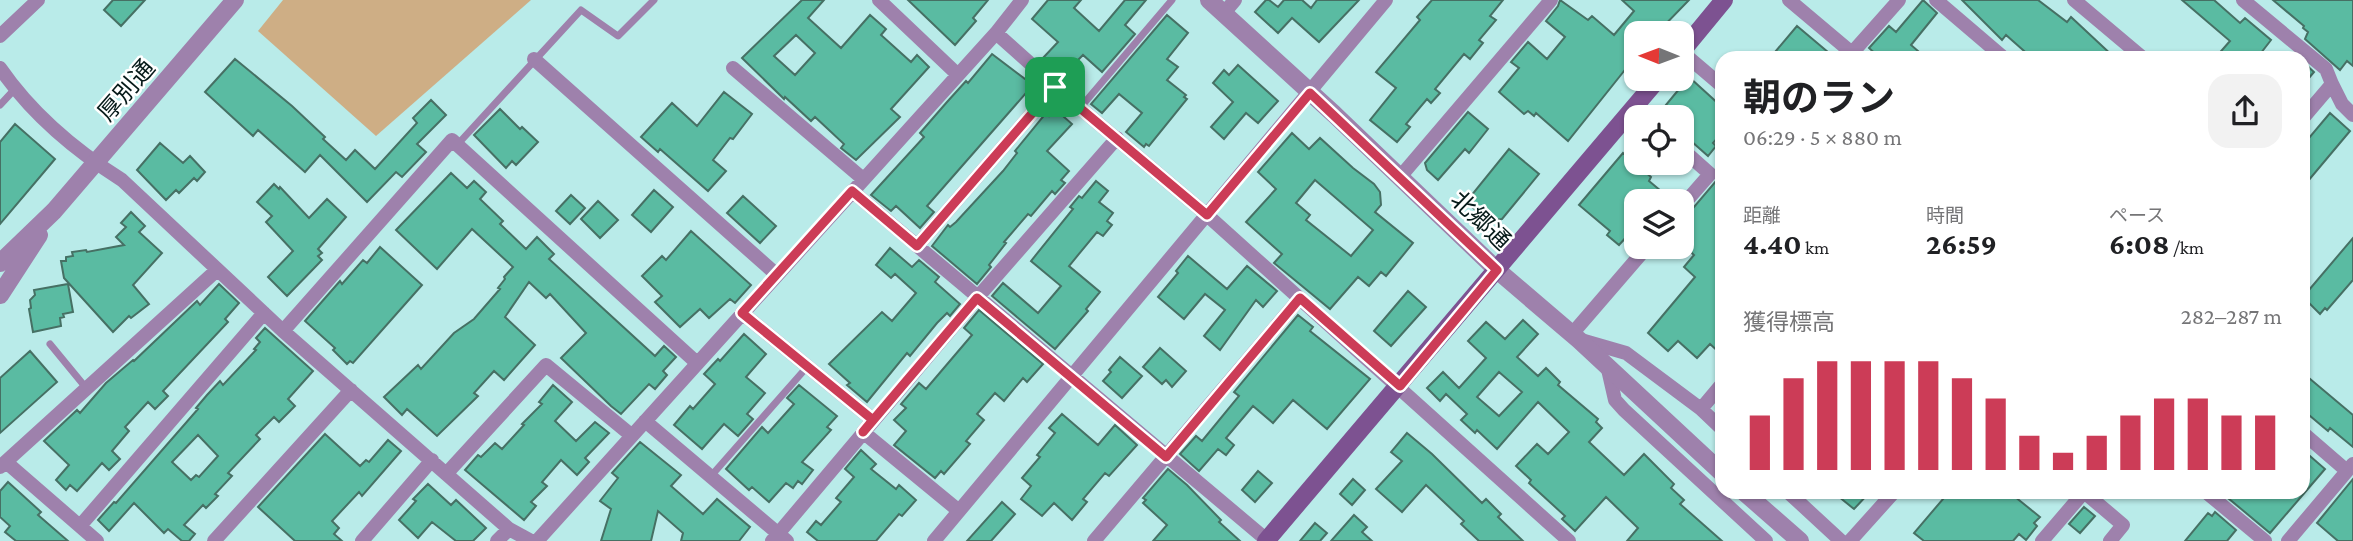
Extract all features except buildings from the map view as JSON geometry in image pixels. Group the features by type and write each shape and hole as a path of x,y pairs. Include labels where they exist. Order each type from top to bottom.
{"main road":[{"path":"1694,36 1724,0"},
{"path":"1267,541 1497,270 1624,130"}],"street":[{"path":"0,36 38,0"},
{"name":"厚別通","path":"0,263 54,211 236,0"},
{"path":"879,0 957,74"},
{"path":"537,541 778,275 862,178 996,33 1022,0"},
{"name":"北郷通","path":"1209,0 1229,6 1310,93 1497,270 1576,337 1715,466"},
{"path":"934,541 1387,0"},
{"path":"1400,177 1551,0"},
{"path":"1789,0 1850,51"},
{"path":"1858,51 1899,0"},
{"path":"1936,0 1996,51"},
{"path":"2074,0 2135,51"},
{"path":"2243,0 2304,51"},
{"path":"996,33 1400,386 1569,541"},
{"path":"2310,56 2326,69 2342,104 2353,115"},
{"path":"534,59 778,275"},
{"path":"1694,62 1715,80"},
{"path":"0,68 21,98 95,163 122,180 283,331 509,528 531,541"},
{"path":"733,68 862,178"},
{"path":"2310,110 2332,84"},
{"path":"917,246 1055,87"},
{"path":"863,432 1117,138"},
{"path":"283,331 452,140 697,363"},
{"path":"1694,160 1710,174 1694,192"},
{"path":"852,191 1267,541"},
{"name":"厚別通","path":"0,295 54,211"},
{"path":"1638,259 1576,337 1626,353 1715,422"},
{"path":"97,541 3,465 217,270"},
{"path":"1094,541 1300,298"},
{"path":"80,526 264,313"},
{"path":"645,421 779,538 873,420 742,313"},
{"path":"447,474 546,365 631,435"},
{"path":"1607,365 1615,400 1715,494"},
{"path":"214,541 351,390"},
{"path":"1701,409 1715,392"},
{"path":"863,432 959,510"},
{"path":"2288,541 2350,467 2310,438"},
{"path":"362,541 432,460"},
{"path":"1720,499 1766,541"},
{"path":"1752,499 1800,541"},
{"path":"1796,499 1841,541"},
{"path":"1850,541 1888,499"},
{"path":"2042,541 2078,499"},
{"path":"2093,499 2123,524 2110,541"},
{"path":"2214,499 2264,541"},
{"path":"497,541 509,528"}],"lane":[{"path":"457,145 581,10 618,36 654,0"},
{"path":"1080,108 1172,0"},
{"path":"0,105 15,90"},
{"path":"50,344 87,390"},
{"path":"711,476 807,367"}],"shaded area":[{"path":"283,0 531,0 376,136 258,31"}],"route":[{"path":"1055,87 1207,215 1310,93 1497,270 1400,386 1300,298 1166,457 977,298 863,432 873,420 742,313 852,191 917,246 1055,87"}]}
